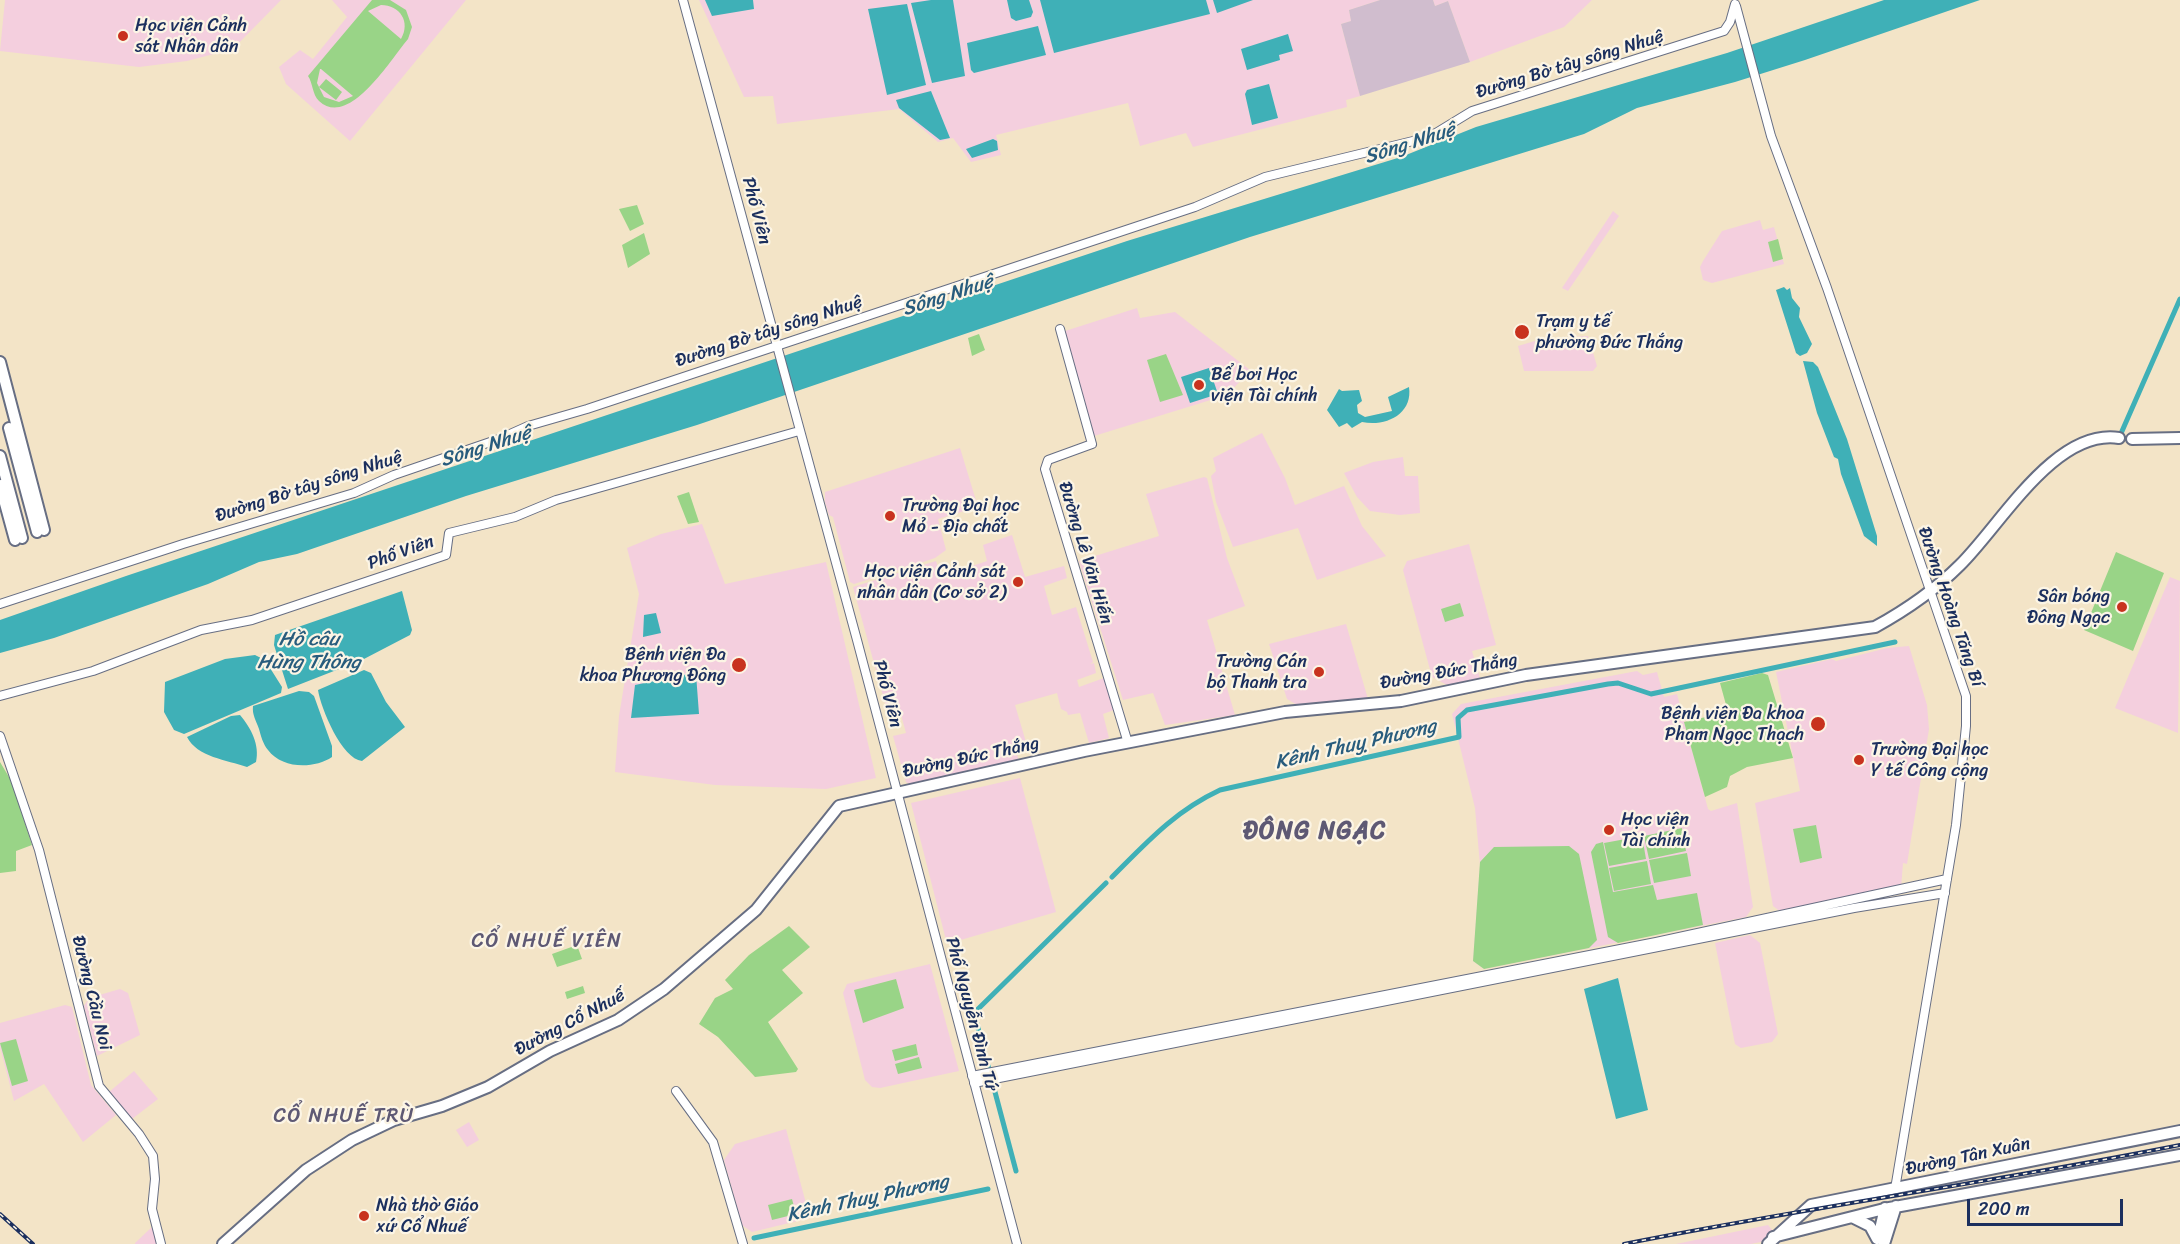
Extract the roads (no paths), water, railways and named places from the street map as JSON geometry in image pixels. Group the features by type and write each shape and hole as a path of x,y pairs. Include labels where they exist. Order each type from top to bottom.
{"main road":[{"path":"0,362 41,531 0,393"},
{"name":"Đường Đức Thắng","path":"897,791 1285,712 1401,701 1526,675 1875,627 1902,612 1960,565 2035,478 2069,451 2092,439 2105,436 2119,438"},
{"path":"2132,439 2180,438"},
{"path":"0,456 18,539 0,485"},
{"name":"Đường Cổ Nhuế","path":"223,1244 306,1170 352,1140 394,1120 442,1106 488,1087 550,1051 631,1012 684,974 714,943 756,910 839,806 897,791"},
{"name":"Đường Tân Xuân","path":"1770,1240 1811,1205 2180,1131"},
{"name":"Đường Tân Xuân","path":"1770,1240 1890,1207 2180,1155"},
{"path":"2046,1157 2050,1177"},
{"path":"1967,1174 1970,1192"},
{"path":"1811,1205 1807,1218 1810,1224 1818,1227"},
{"path":"1879,1242 1890,1207"},
{"path":"1854,1218 1870,1226 1879,1242"}],"street":[{"name":"Phố Viên","path":"683,0 897,791"},
{"name":"Đường Bờ tây sông Nhuệ","path":"0,604 183,544 354,493 394,475 500,439 528,426 776,350 1195,207 1265,177 1413,141 1436,133 1472,111 1724,31 1739,2"},
{"name":"Đường Hoàng Tăng Bí","path":"1739,2 1740,26 1757,90 1966,696 1966,726 1958,814 1895,1189"},
{"name":"Đường Lê Văn Hiến","path":"1060,329 1092,444 1048,460 1045,470 1128,743"},
{"name":"Phố Viên","path":"0,696 126,660 201,630 269,615 446,555 449,533 515,517 556,500 799,431"},
{"name":"Đường Cầu Noi","path":"0,736 39,850 99,1086 139,1134 153,1156 155,1179 152,1209 161,1244"},
{"name":"Phố Nguyễn Đình Tứ","path":"897,791 1017,1244"},
{"path":"998,1075 1646,944 1947,879"},
{"path":"973,1080 1866,906 1945,893"},
{"path":"676,1091 713,1142 742,1244"}],"water":[{"path":"705,0 753,0 754,9 712,16"},
{"path":"953,0 965,76 932,83 911,3"},
{"path":"1007,0 1029,0 1033,12 1031,17 1016,21 1011,18"},
{"path":"1040,0 1206,0 1210,14 1054,53"},
{"path":"1213,0 1253,0 1217,13"},
{"path":"1884,0 1980,0 1805,60 1735,82 1637,108 1584,134 1250,237 697,425 466,496 297,554 259,562 208,584 54,638 0,653 0,620 126,576 1127,241 1401,157 1476,127 1727,53"},
{"path":"907,4 926,85 887,95 868,9"},
{"path":"1038,26 1046,55 974,73 971,70 967,43"},
{"path":"1288,34 1293,51 1279,55 1280,60 1247,70 1241,49"},
{"path":"1269,84 1278,118 1252,125 1245,94 1247,90"},
{"path":"931,91 950,138 940,140 899,108 896,100"},
{"path":"993,139 997,141 998,150 972,158 966,149"},
{"path":"1784,287 1787,290 1790,288 1792,298 1800,308 1799,317 1812,344 1807,353 1800,356 1796,353 1776,290"},
{"path":"1803,361 1813,362 1818,367 1847,439 1877,536 1877,546 1864,536 1841,474 1838,459 1834,457 1817,413"},
{"name":"Bể bơi Học viện Tài chính","path":"1209,368 1218,394 1190,403 1181,377"},
{"path":"1409,387 1407,405 1396,416 1388,420 1362,422 1352,428 1347,423 1339,427 1327,410 1339,389 1342,391 1359,390 1362,401 1357,405 1358,413 1365,417 1392,411 1388,397"},
{"name":"Hồ câu Hùng Thông","path":"402,591 412,630 410,635 362,660 288,689 274,645 275,635"},
{"path":"656,613 661,633 643,637 644,615"},
{"path":"255,655 265,660 282,687 281,693 184,734 174,730 164,712 165,682 225,659"},
{"path":"364,670 371,673 386,702 405,727 362,761 354,758 340,743 323,709 318,690"},
{"path":"696,674 699,714 631,718 635,685"},
{"path":"299,691 309,692 314,696 332,746 332,757 316,764 290,764 274,756 263,743 254,715 253,706"},
{"path":"240,715 251,731 257,749 256,762 247,767 205,753 192,744 187,737 231,716"},
{"path":"1618,978 1648,1110 1616,1119 1584,989"}],"waterway":[{"name":"Kênh Thuỵ Phương","path":"2119,438 2180,299"},
{"name":"Kênh Thuỵ Phương","path":"1112,877 1175,818 1220,790 1459,737 1458,718 1467,710 1618,683 1651,694 1895,642"},
{"name":"Kênh Thuỵ Phương","path":"1016,1171 974,1013 1106,883"},
{"name":"Kênh Thuỵ Phương","path":"754,1238 988,1189"}],"railway":[{"path":"1624,1244 2180,1145"},
{"path":"0,1214 33,1244"}],"place":[{"name":"Học viện Cảnh sát Nhân dân","path":"123,36"},
{"name":"Trạm y tế phường Đức Thắng","path":"1522,332"},
{"name":"Bể bơi Học viện Tài chính","path":"1199,385"},
{"name":"Trường Đại học Mỏ - Địa chất","path":"890,516"},
{"name":"Học viện Cảnh sát nhân dân (Cơ sở 2)","path":"1018,582"},
{"name":"Sân bóng Đông Ngạc","path":"2122,607"},
{"name":"Bệnh viện Đa khoa Phương Đông","path":"739,665"},
{"name":"Trường Cán bộ Thanh tra","path":"1319,672"},
{"name":"Bệnh viện Đa khoa Phạm Ngọc Thạch","path":"1818,724"},
{"name":"Trường Đại học Y tế Công cộng","path":"1859,760"},
{"name":"Học viện Tài chính","path":"1609,830"},
{"name":"Nhà thờ Giáo xứ Cổ Nhuế","path":"364,1216"}],"district":[{"name":"ĐÔNG NGẠC","path":"1315,832"},
{"name":"CỔ NHUẾ VIÊN","path":"547,942"},
{"name":"CỔ NHUẾ TRÙ","path":"344,1117"}],"water label":[{"name":"Sông Nhuệ","path":"1410,144"},
{"name":"Sông Nhuệ","path":"948,296"},
{"name":"Sông Nhuệ","path":"486,447"}]}
